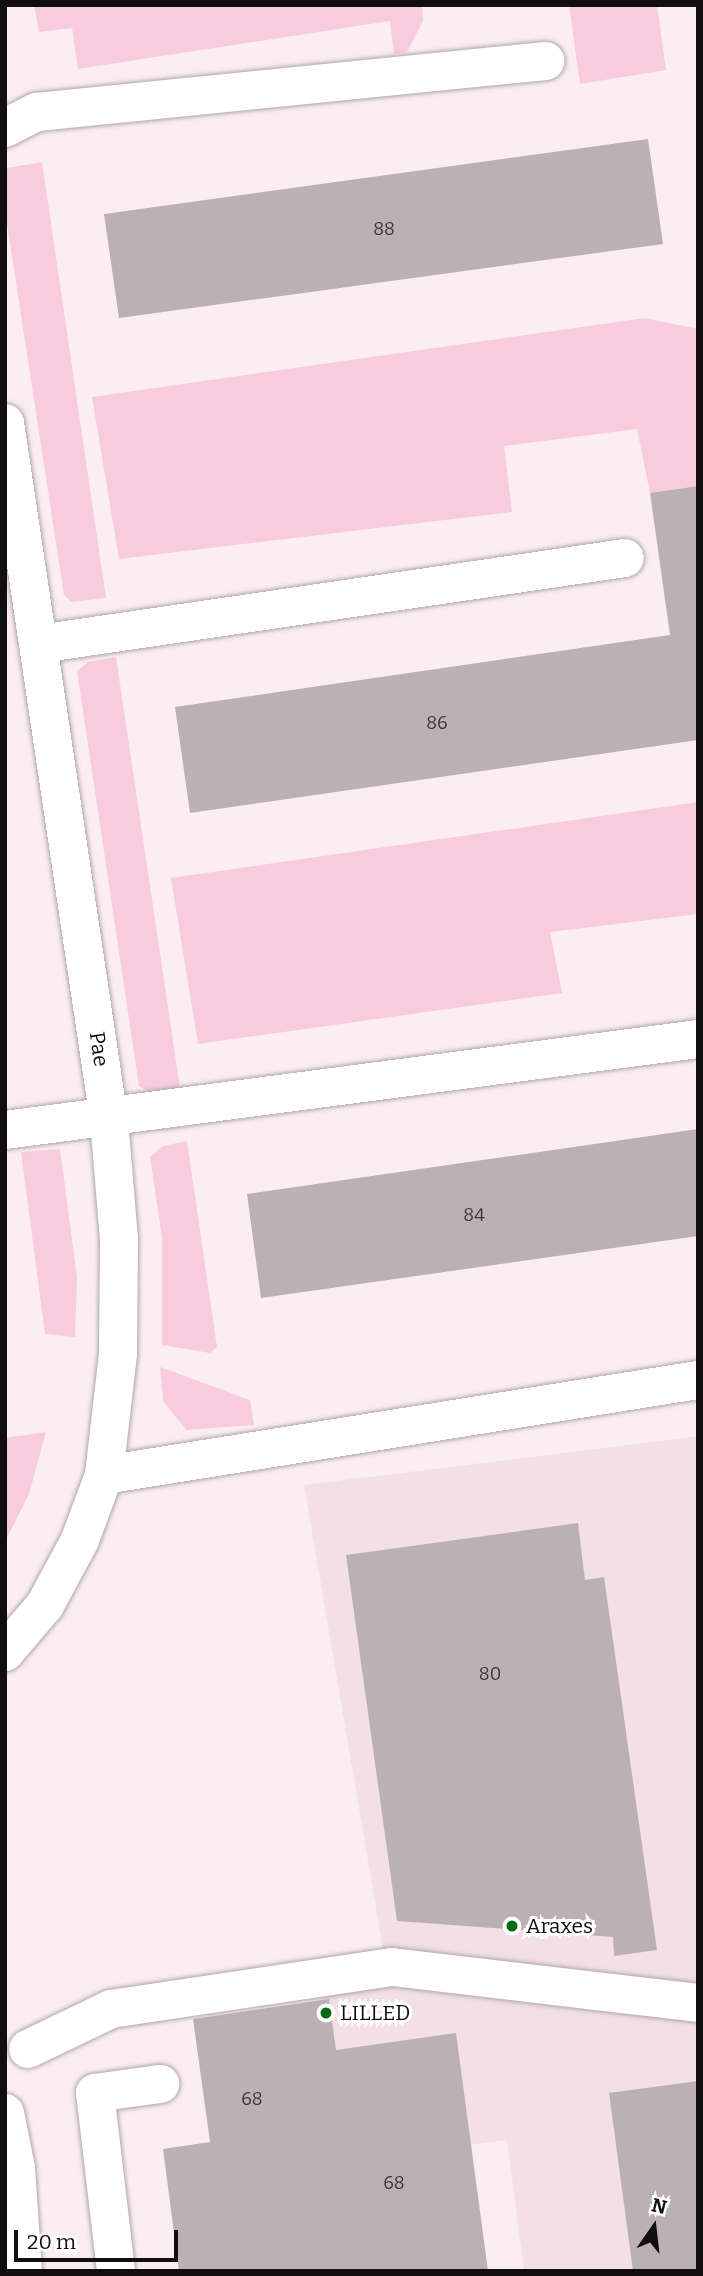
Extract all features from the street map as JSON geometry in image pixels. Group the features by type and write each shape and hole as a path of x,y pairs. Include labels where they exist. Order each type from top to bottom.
{"street":[{"path":"5,128 37,112 545,61"},
{"name":"Pae","path":"5,423 109,1120 118,1239 118,1353 104,1475 80,1540 51,1594 5,1652"},
{"path":"39,644 625,558"},
{"path":"5,1130 109,1120 698,1039"},
{"path":"104,1475 698,1380"},
{"path":"28,2049 111,2009 391,1967 698,2003"},
{"path":"116,2271 95,2093 160,2084"},
{"path":"5,2113 16,2168 23,2271"}],"shaded area":[{"path":"34,5 422,5 423,21 407,52 394,54 390,21 78,69 72,28 39,32"},
{"path":"569,5 657,5 666,70 580,84"},
{"path":"42,162 106,598 71,602 64,595 5,211 6,168"},
{"path":"645,318 698,329 698,486 650,493 637,429 504,446 512,512 119,559 92,397"},
{"path":"116,657 180,1088 149,1092 139,1086 77,671 88,662"},
{"path":"698,802 698,914 550,932 562,993 198,1044 171,878"},
{"path":"187,1141 217,1347 210,1353 162,1345 162,1237 150,1157 163,1146"},
{"path":"60,1149 77,1277 75,1337 45,1334 21,1152"},
{"path":"160,1367 250,1400 254,1425 186,1430 163,1401"},
{"path":"46,1432 29,1494 5,1542 5,1438"},
{"path":"698,1436 698,2271 524,2271 507,2140 347,2161 317,1961 383,1949 304,1485"}],"building":[{"path":"648,139 663,244 119,318 104,214"},
{"path":"698,486 698,740 190,813 175,707 670,635 650,493"},
{"path":"698,1129 698,1236 261,1298 247,1194"},
{"path":"578,1523 585,1580 604,1577 657,1950 614,1956 613,1937 397,1921 346,1555"},
{"path":"329,1999 336,2050 456,2033 488,2271 179,2271 163,2149 210,2142 193,2019"},
{"path":"698,2081 698,2271 633,2271 609,2093"}],"place":[{"name":"Araxes","path":"512,1926"},
{"name":"LILLED","path":"326,2013"}]}
